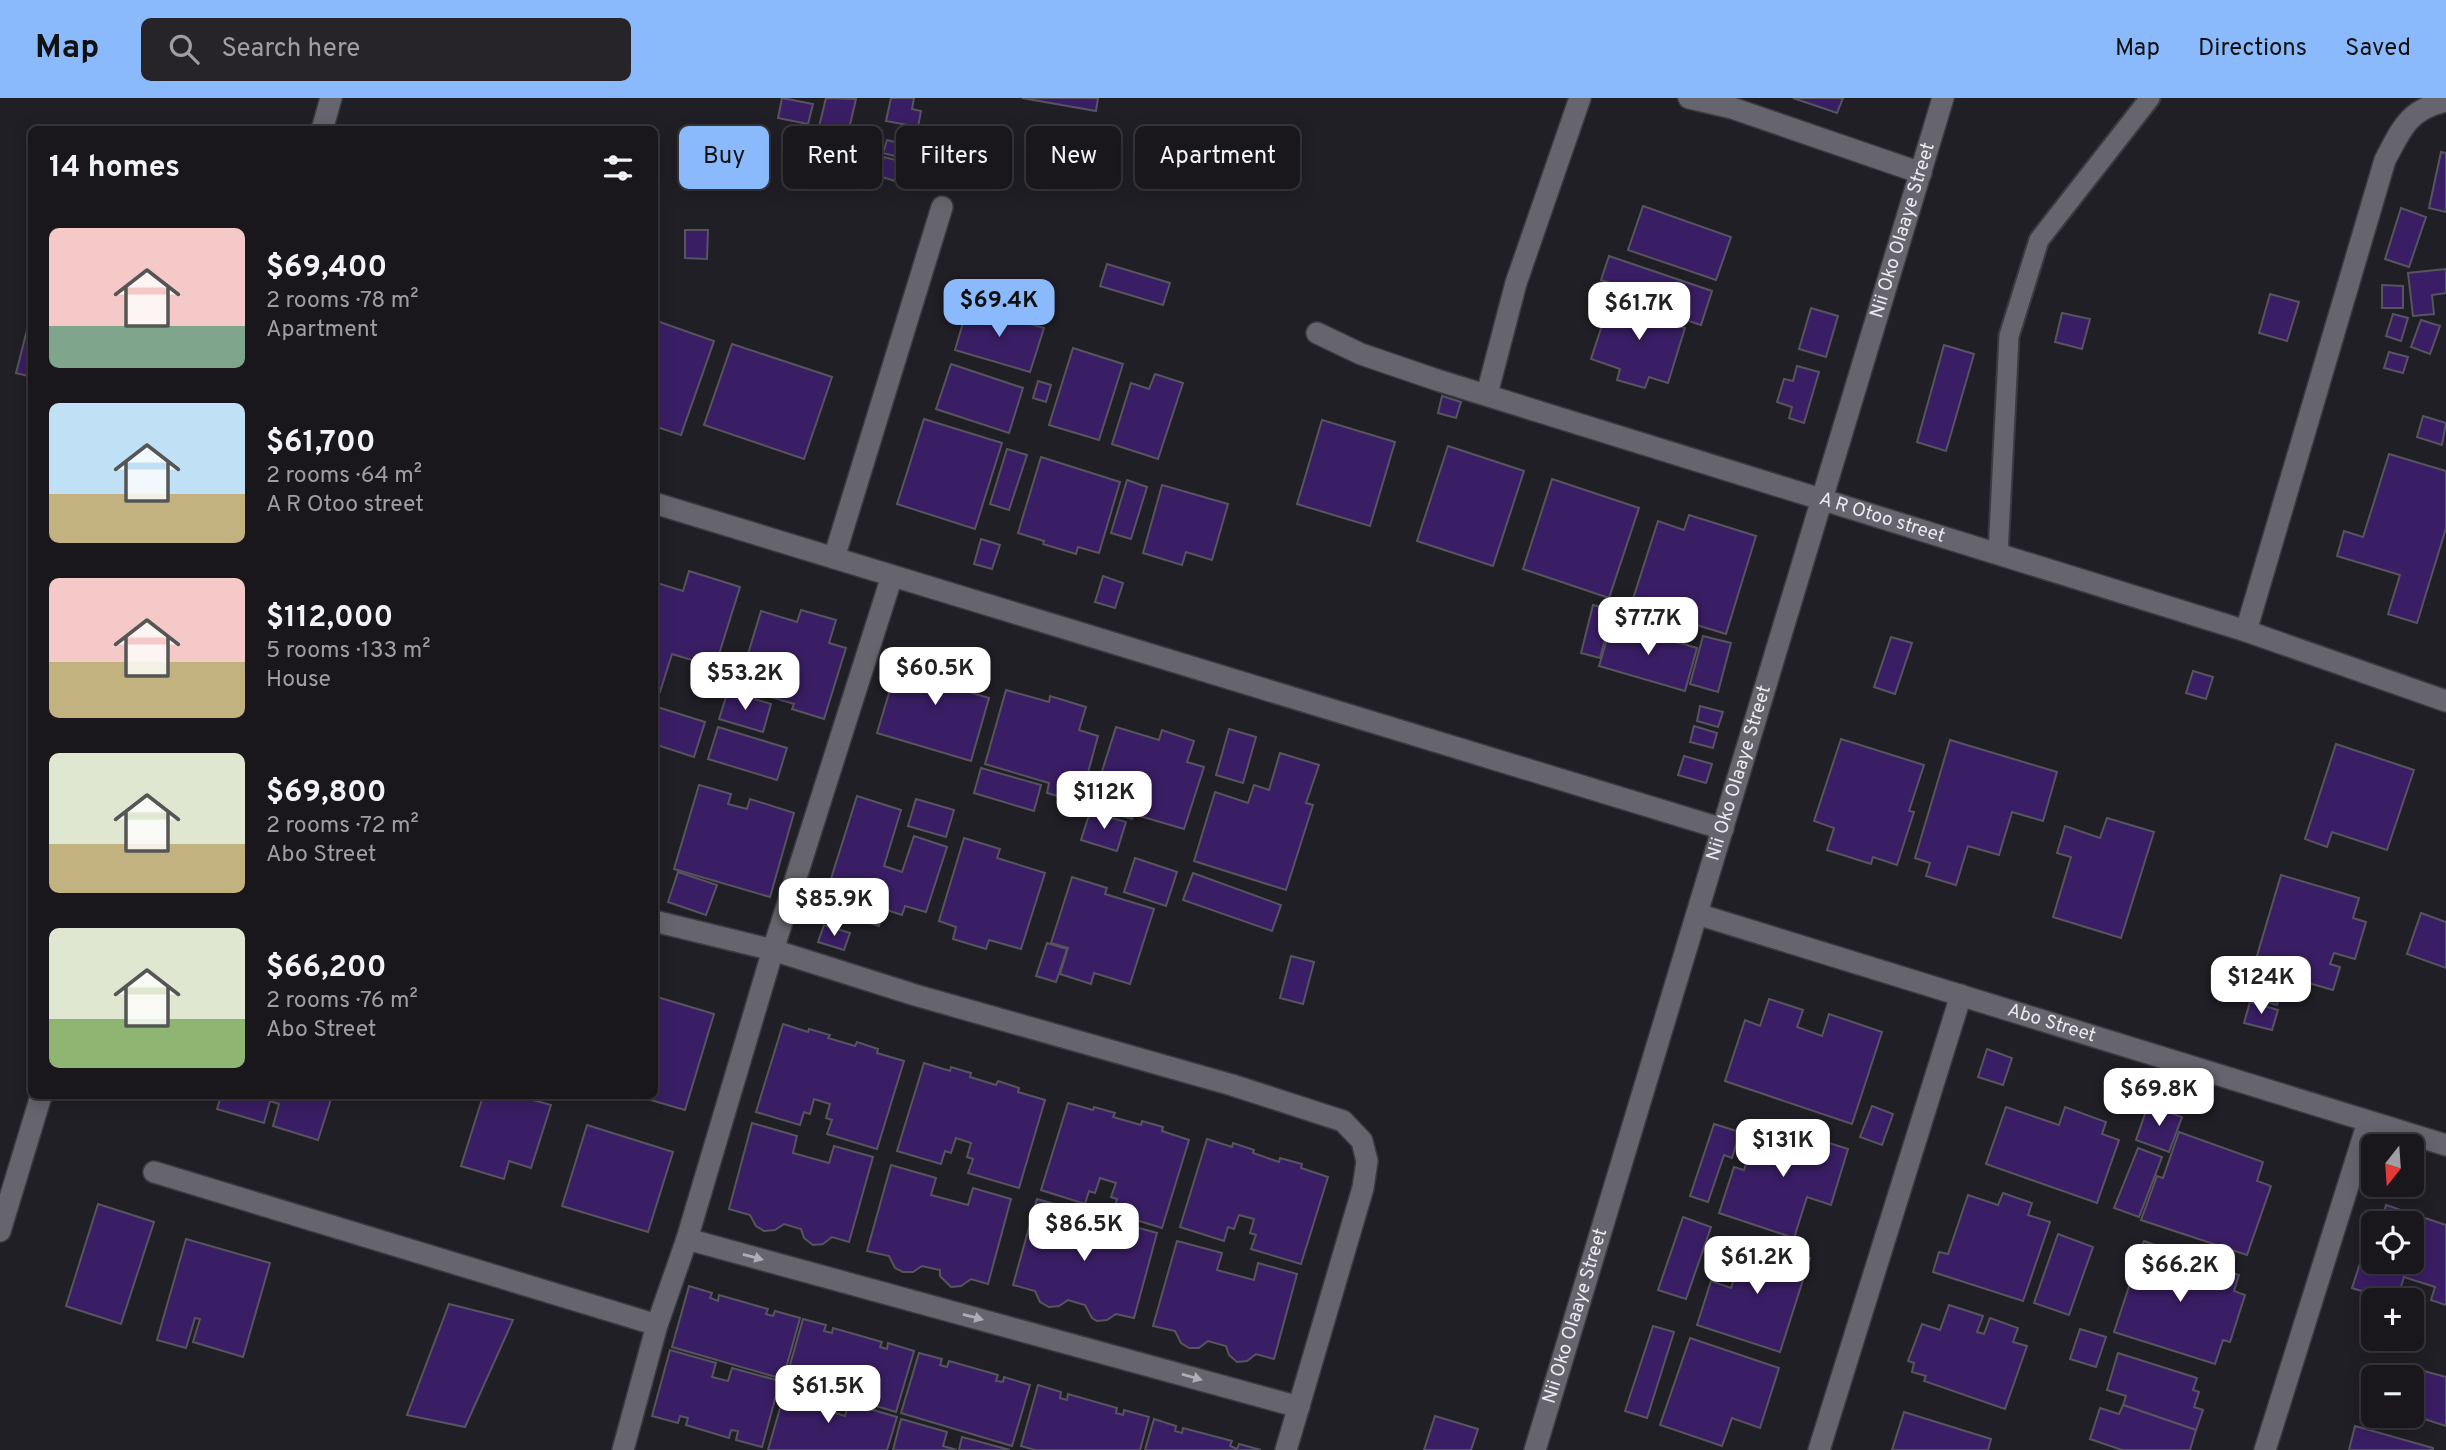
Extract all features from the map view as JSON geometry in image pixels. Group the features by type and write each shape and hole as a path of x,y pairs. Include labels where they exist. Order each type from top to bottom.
{"street":[{"path":"323,126 331,98"},
{"path":"1487,394 1516,283 1580,98"},
{"path":"1689,98 1734,103 1920,173"},
{"name":"Nii Oko Olaaye Street","path":"1535,1450 1943,98"},
{"path":"2246,631 2385,160 2403,125 2426,106 2446,100"},
{"path":"834,558 942,207"},
{"name":"A R Otoo street","path":"1317,333 1361,354 1437,380 2246,631 2446,701"},
{"path":"658,504 1723,829"},
{"path":"629,1449 657,1325 687,1239 773,950 892,576"},
{"name":"Abo Street","path":"1697,914 2446,1145"},
{"path":"658,922 773,950 915,995 1232,1086 1343,1121 1362,1141 1367,1161 1363,1188 1286,1450"},
{"path":"1819,1450 1961,995"},
{"path":"0,1231 40,1099"},
{"path":"2265,1450 2368,1122"},
{"path":"154,1172 657,1325"},
{"path":"687,1239 1299,1407"}],"lane":[{"path":"1998,554 2009,336 2039,240 2150,98"}],"building":[{"path":"782,98 813,104 808,124 778,118"},
{"path":"826,98 856,99 850,126 819,126"},
{"path":"891,98 914,98 912,109 921,111 918,126 886,121"},
{"path":"1022,98 1098,98 1096,111"},
{"path":"1793,98 1843,98 1837,113"},
{"path":"887,140 896,142 896,156 883,153"},
{"path":"2441,152 2446,153 2446,212 2429,208"},
{"path":"884,157 896,160 896,181 882,177"},
{"path":"1643,206 1731,237 1716,280 1628,250"},
{"path":"2401,208 2426,217 2409,267 2385,259"},
{"path":"685,230 708,230 707,259 685,258"},
{"path":"1609,256 1712,291 1701,325 1676,317 1683,307 1601,280"},
{"path":"1107,264 1170,283 1163,305 1100,286"},
{"path":"2446,269 2446,293 2432,295 2434,314 2413,316 2408,273"},
{"path":"2382,285 2403,286 2403,308 2382,308"},
{"path":"1627,294 1668,308 1663,321 1685,328 1668,383 1649,377 1645,388 1617,380 1620,369 1591,359 1609,304 1623,309"},
{"path":"2270,294 2299,302 2287,341 2259,333"},
{"path":"968,306 1044,328 1030,372 955,350"},
{"path":"1811,308 1838,316 1826,357 1799,349"},
{"path":"2062,313 2090,319 2082,349 2055,342"},
{"path":"2393,314 2408,318 2401,341 2386,336"},
{"path":"2421,320 2440,326 2430,354 2411,347"},
{"path":"658,321 714,341 681,435 658,427"},
{"path":"28,326 28,376 16,373"},
{"path":"732,344 832,377 804,459 704,425"},
{"path":"1944,345 1974,354 1946,451 1917,442"},
{"path":"1073,348 1123,364 1099,440 1049,425"},
{"path":"2389,352 2408,357 2403,373 2384,368"},
{"path":"951,364 1023,388 1009,433 936,409"},
{"path":"1797,366 1819,372 1804,423 1789,418 1792,407 1777,402 1784,379 1793,381"},
{"path":"1155,374 1183,383 1158,459 1112,444 1131,383 1149,389"},
{"path":"1038,381 1051,385 1046,402 1033,398"},
{"path":"1442,396 1461,402 1456,418 1438,413"},
{"path":"2423,416 2446,423 2442,445 2417,437"},
{"path":"924,419 1002,443 975,529 897,504"},
{"path":"1322,420 1395,442 1370,526 1297,504"},
{"path":"1448,446 1524,471 1493,566 1417,541"},
{"path":"1007,449 1027,455 1009,510 990,504"},
{"path":"2389,454 2446,471 2446,528 2417,623 2388,614 2400,575 2337,556 2344,531 2363,537"},
{"path":"1041,457 1120,482 1099,553 1078,547 1076,554 1018,533"},
{"path":"1552,479 1639,508 1609,598 1523,569"},
{"path":"1127,480 1147,487 1131,539 1111,533"},
{"path":"1162,485 1228,504 1212,560 1186,552 1182,565 1143,553"},
{"path":"1689,515 1756,536 1726,634 1631,605 1658,521 1684,530"},
{"path":"981,539 1000,545 992,569 974,564"},
{"path":"689,571 740,587 715,667 672,654 660,692 658,583 683,591"},
{"path":"1103,576 1123,583 1115,608 1095,602"},
{"path":"1593,605 1613,610 1600,658 1581,653"},
{"path":"801,610 836,620 829,643 846,648 824,719 792,709 794,704 738,687 761,611 797,622"},
{"path":"1612,623 1697,648 1685,691 1599,666"},
{"path":"1703,636 1731,643 1718,692 1690,684"},
{"path":"1891,637 1912,643 1895,694 1874,687"},
{"path":"901,653 947,666 949,660 979,669 972,693 989,698 971,761 877,733"},
{"path":"2193,671 2213,677 2206,699 2186,693"},
{"path":"1006,690 1049,702 1050,696 1086,707 1079,730 1098,736 1080,802 1047,793 1049,783 985,764"},
{"path":"728,691 771,704 763,732 719,719"},
{"path":"1700,706 1723,712 1718,727 1697,721"},
{"path":"658,707 705,722 694,757 658,745"},
{"path":"1694,726 1717,733 1713,748 1690,742"},
{"path":"718,727 787,748 777,780 708,759"},
{"path":"1116,727 1159,740 1162,730 1194,741 1187,762 1204,767 1184,829 1133,814 1132,819 1091,806"},
{"path":"1229,729 1256,737 1243,783 1216,775"},
{"path":"1841,739 1924,765 1909,811 1914,812 1897,865 1873,857 1871,864 1827,850 1834,828 1814,821"},
{"path":"1950,740 2057,772 2043,821 2012,812 1999,855 1968,846 1956,885 1926,876 1930,863 1915,858"},
{"path":"2336,744 2414,770 2387,850 2332,832 2327,847 2305,839"},
{"path":"1280,753 1319,765 1306,803 1313,805 1286,890 1194,861 1215,792 1248,803 1254,785 1269,790"},
{"path":"1684,756 1712,764 1706,783 1678,775"},
{"path":"981,768 1041,785 1034,811 974,793"},
{"path":"699,785 731,794 728,804 747,809 750,799 794,813 770,897 674,869"},
{"path":"857,796 901,810 884,866 902,872 914,836 947,847 926,912 905,906 902,915 884,909 879,926 825,908 832,886 829,885"},
{"path":"916,799 954,810 946,837 908,826"},
{"path":"1090,812 1126,822 1117,851 1081,840"},
{"path":"2107,818 2154,832 2121,938 2053,917 2071,857 2057,853 2065,826 2100,838"},
{"path":"964,838 1000,849 997,858 1045,873 1021,949 989,940 986,949 953,939 956,927 939,921"},
{"path":"1135,858 1177,872 1166,906 1124,892"},
{"path":"678,872 717,885 706,915 668,902"},
{"path":"1193,873 1281,905 1272,931 1183,900"},
{"path":"2281,875 2359,898 2353,918 2366,922 2355,959 2334,953 2330,964 2340,967 2333,990 2298,980 2299,977 2284,972 2277,1005 2245,996"},
{"path":"1072,877 1107,888 1105,894 1154,909 1130,984 1094,973 1091,984 1060,974 1068,948 1051,943"},
{"path":"2421,913 2446,922 2446,968 2407,954"},
{"path":"824,925 850,933 844,950 818,942"},
{"path":"1047,943 1067,949 1056,982 1036,976"},
{"path":"1291,956 1314,962 1303,1004 1280,998"},
{"path":"658,997 714,1014 685,1110 647,1099 658,1099"},
{"path":"1769,999 1803,1010 1797,1027 1822,1036 1829,1014 1882,1032 1852,1124 1725,1081 1745,1020 1760,1026"},
{"path":"2250,1002 2278,1010 2272,1030 2244,1023"},
{"path":"783,1024 830,1035 828,1038 855,1046 857,1042 878,1049 877,1053 904,1061 877,1149 827,1134 832,1120 826,1118 830,1104 814,1099 810,1114 804,1112 800,1125 756,1112"},
{"path":"1987,1049 2012,1058 2003,1085 1978,1077"},
{"path":"924,1063 950,1071 951,1067 971,1073 970,1077 996,1085 998,1081 1019,1088 1018,1092 1045,1100 1019,1188 968,1173 973,1159 967,1157 971,1143 956,1138 951,1153 945,1151 941,1164 897,1151"},
{"path":"220,1099 331,1099 318,1140 273,1126 279,1104 270,1101 264,1123 217,1109"},
{"path":"482,1099 529,1099 551,1105 531,1168 509,1161 504,1179 461,1166"},
{"path":"1068,1103 1115,1113 1113,1117 1141,1125 1142,1121 1163,1127 1162,1131 1189,1140 1162,1228 1113,1213 1117,1199 1111,1197 1116,1183 1100,1178 1095,1193 1089,1191 1085,1204 1041,1190"},
{"path":"2148,1105 2182,1117 2169,1152 2136,1140"},
{"path":"1872,1106 1893,1114 1882,1145 1860,1137"},
{"path":"2006,1107 2059,1125 2065,1107 2106,1122 2102,1134 2119,1140 2097,1203 1986,1164"},
{"path":"1760,1121 1848,1149 1831,1205 1807,1197 1794,1238 1719,1213 1734,1167 1744,1170"},
{"path":"752,1123 797,1136 793,1153 829,1163 834,1146 873,1157 849,1242 832,1237 823,1244 813,1245 804,1238 801,1229 784,1224 775,1230 764,1231 756,1226 750,1215 729,1209"},
{"path":"1714,1124 1740,1132 1732,1158 1724,1155 1708,1202 1690,1196"},
{"path":"587,1125 673,1152 648,1232 562,1206"},
{"path":"2179,1132 2263,1162 2257,1181 2271,1186 2247,1255 2141,1220 2157,1176 2163,1178"},
{"path":"1207,1139 1232,1147 1233,1143 1279,1162 1280,1158 1302,1164 1301,1168 1328,1177 1301,1264 1251,1249 1256,1235 1250,1233 1254,1219 1239,1215 1234,1229 1228,1227 1224,1241 1180,1227"},
{"path":"2138,1148 2162,1157 2139,1217 2114,1208"},
{"path":"891,1165 936,1178 931,1195 968,1205 973,1188 1011,1199 988,1284 971,1279 961,1286 951,1287 940,1276 940,1270 922,1266 913,1272 903,1272 895,1268 889,1256 867,1251"},
{"path":"2003,1193 2032,1203 2028,1215 2050,1222 2023,1301 1933,1272 1939,1252 1948,1254 1968,1195 1998,1205"},
{"path":"1037,1199 1082,1212 1077,1229 1113,1239 1118,1222 1157,1233 1134,1318 1116,1314 1107,1320 1097,1321 1092,1318 1085,1305 1068,1300 1059,1306 1049,1307 1040,1302 1035,1291 1013,1285"},
{"path":"98,1204 154,1222 121,1324 66,1306"},
{"path":"2386,1205 2404,1211 2384,1211"},
{"path":"1683,1217 1711,1227 1686,1299 1658,1290"},
{"path":"2424,1218 2446,1225 2446,1305 2431,1300 2435,1287 2404,1277 2401,1288 2361,1288 2361,1291 2352,1288 2361,1260 2361,1274 2424,1274"},
{"path":"2058,1234 2093,1247 2069,1315 2034,1303"},
{"path":"1747,1238 1810,1258 1780,1352 1697,1325 1711,1281 1731,1288"},
{"path":"186,1239 270,1263 243,1357 193,1342 200,1319 195,1318 186,1348 157,1340"},
{"path":"1177,1241 1222,1253 1217,1270 1254,1280 1258,1263 1297,1274 1274,1359 1256,1354 1247,1361 1237,1362 1229,1355 1226,1346 1208,1341 1199,1348 1189,1348 1181,1343 1175,1331 1153,1326"},
{"path":"2144,1241 2239,1275 2234,1291 2245,1295 2230,1342 2223,1340 2215,1364 2114,1332"},
{"path":"689,1286 712,1293 710,1298 718,1301 719,1295 768,1309 766,1314 773,1316 775,1311 800,1318 783,1379 672,1347"},
{"path":"449,1304 513,1320 465,1427 407,1415"},
{"path":"1949,1305 1983,1316 1977,1332 1984,1334 1990,1318 2018,1328 2013,1342 2027,1346 2005,1409 1924,1381 1926,1376 1912,1372 1914,1363 1908,1361 1922,1324 1940,1330"},
{"path":"803,1319 826,1325 824,1331 832,1333 833,1328 882,1342 880,1347 887,1349 888,1343 914,1351 896,1412 786,1379"},
{"path":"1653,1326 1674,1332 1647,1418 1625,1411"},
{"path":"2080,1329 2106,1337 2096,1367 2070,1359"},
{"path":"1690,1338 1779,1368 1760,1428 1732,1418 1722,1446 1660,1425"},
{"path":"670,1350 716,1363 712,1377 728,1381 732,1368 780,1381 762,1447 736,1440 738,1431 731,1430 729,1438 686,1425 688,1418 680,1416 678,1423 652,1416"},
{"path":"919,1353 942,1359 940,1365 947,1367 949,1361 998,1375 996,1381 1003,1382 1004,1377 1030,1385 1012,1446 901,1413"},
{"path":"2118,1353 2197,1378 2193,1390 2199,1392 2194,1407 2203,1410 2196,1430 2123,1405 2126,1396 2107,1390"},
{"path":"2424,1371 2446,1377 2446,1426 2424,1419"},
{"path":"787,1384 833,1398 829,1411 845,1416 849,1403 897,1417 887,1450 768,1450"},
{"path":"1038,1385 1061,1392 1060,1398 1067,1400 1068,1394 1117,1408 1116,1413 1123,1415 1124,1410 1149,1417 1140,1450 1035,1450 1021,1446"},
{"path":"2123,1405 2196,1430 2190,1450 2122,1450 2090,1439 2100,1408 2119,1414"},
{"path":"1904,1412 1991,1439 1988,1450 1892,1450"},
{"path":"1435,1416 1478,1429 1471,1450 1424,1450"},
{"path":"901,1419 947,1432 943,1446 957,1450 893,1450"},
{"path":"1154,1419 1176,1426 1175,1431 1182,1433 1183,1428 1232,1441 1230,1446 1237,1449 1239,1444 1261,1450 1145,1450"},
{"path":"2355,1426 2433,1448 2433,1450 2349,1450"},
{"path":"962,1437 1010,1450 959,1450"}]}
